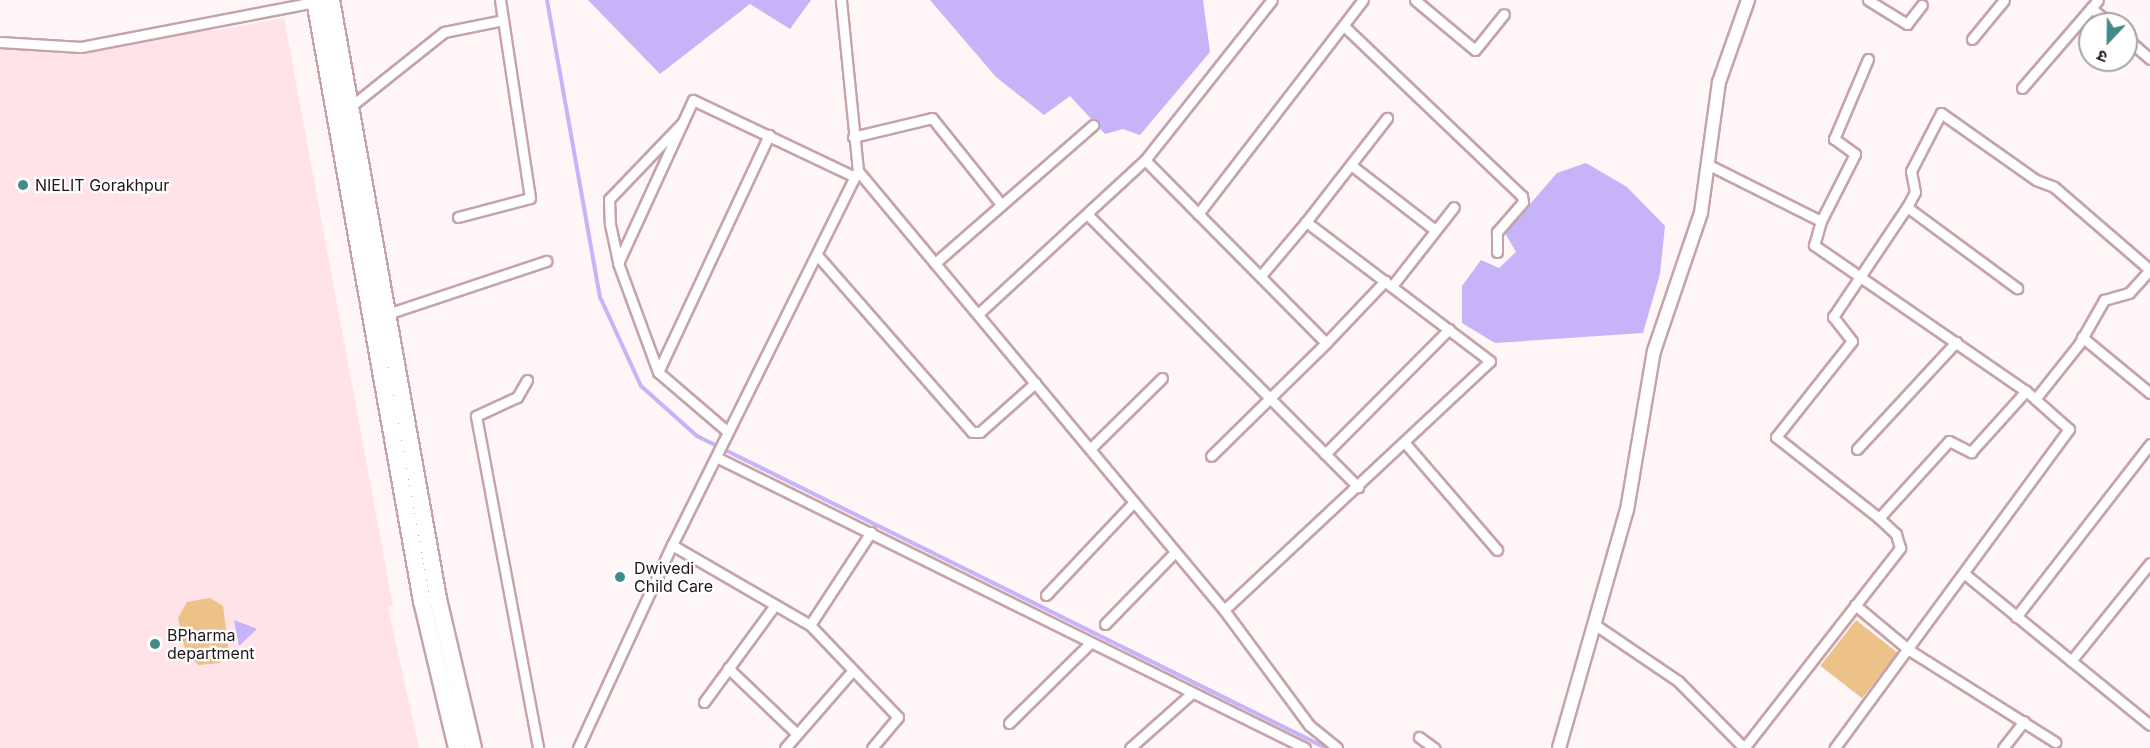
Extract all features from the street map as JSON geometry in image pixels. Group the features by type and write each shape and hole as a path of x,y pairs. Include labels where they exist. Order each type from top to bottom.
{"highway":[{"path":"326,1 350,107 438,599 474,748"},
{"path":"326,1 420,590 457,748"}],"street":[{"path":"458,218 530,198 500,0"},
{"path":"578,748 672,545 857,174 841,0"},
{"path":"978,314 1145,160 1272,0"},
{"path":"1198,214 1364,0"},
{"path":"1868,0 1907,24 1922,5"},
{"path":"1972,39 2004,0"},
{"path":"0,42 81,47 326,1"},
{"path":"1420,1 1475,50 1504,14"},
{"path":"1559,748 1627,510 1654,351 1701,213 1719,82 1744,2"},
{"path":"2022,88 2096,2"},
{"path":"350,107 444,32 503,20"},
{"path":"1344,26 1522,196 1523,202 1497,232 1497,252"},
{"path":"2138,48 2150,59"},
{"path":"1835,748 1966,575 2069,429 2036,398 1812,243 1855,154 1834,139 1868,59"},
{"path":"618,263 682,123 697,100 857,174 935,262 1224,610 1309,725 1337,748"},
{"path":"1594,624 1678,681 1744,748 1900,548 1896,534 1879,518 1776,437 1852,341 1832,320 1864,277 1915,192 1911,171 1941,113 2036,180 2054,187 2150,270 2129,293 2104,300 2082,337 2036,398"},
{"path":"853,137 932,118 1001,204"},
{"path":"1263,273 1387,118"},
{"path":"682,123 609,199 618,263 657,372 726,436"},
{"path":"935,262 1093,125"},
{"path":"657,372 769,135"},
{"path":"1145,160 1198,214 1263,273 1326,342"},
{"path":"1351,165 1435,230"},
{"path":"1709,165 1821,221"},
{"path":"1211,456 1326,342 1389,284 1454,207"},
{"path":"1906,207 2017,288"},
{"path":"1087,214 1358,487"},
{"path":"1224,610 1489,363 1449,329 1306,222"},
{"path":"817,255 972,432 980,432 1035,383"},
{"path":"387,314 546,261"},
{"path":"1325,454 1449,329"},
{"path":"2082,337 2150,393"},
{"path":"1857,449 1956,342"},
{"path":"1090,449 1162,378"},
{"path":"527,380 517,397 476,416 538,748"},
{"path":"1879,518 1949,441 1971,452 2026,391"},
{"path":"1405,443 1497,550"},
{"path":"2016,617 2150,444"},
{"path":"717,455 1090,643 1305,748"},
{"path":"1046,595 1134,502"},
{"path":"810,625 871,532"},
{"path":"672,545 810,625 898,717 872,748"},
{"path":"1105,624 1175,552"},
{"path":"2071,662 2150,563"},
{"path":"1966,575 2071,662 2149,722"},
{"path":"704,702 774,604"},
{"path":"1854,605 1909,650 2055,742"},
{"path":"1009,723 1090,643"},
{"path":"728,668 797,734"},
{"path":"785,748 854,670"},
{"path":"1130,748 1192,693"},
{"path":"2003,748 2024,721"},
{"path":"1419,737 1434,748"}],"shaded area":[{"path":"588,0 811,0 790,29 750,4 660,74"},
{"path":"930,0 1203,0 1210,52 1140,135 1123,129 1105,134 1070,96 1044,115 996,77"},
{"path":"284,18 393,606 388,607 419,748 0,748 0,38 79,42 212,22 212,31"},
{"path":"1586,163 1627,187 1665,226 1660,274 1643,333 1495,343 1462,323 1462,286 1481,260 1499,268 1516,252 1505,233 1557,173"},
{"path":"210,598 223,606 229,653 220,663 199,665 186,654 178,618 187,602"},
{"path":"234,620 257,629 239,646"},
{"path":"1856,620 1898,653 1862,698 1820,666"}],"waterway":[{"path":"547,0 600,297 641,386 697,436 1326,748"}],"place":[{"name":"NIELIT Gorakhpur","path":"23,185"},
{"name":"Dwivedi Child Care","path":"620,577"},
{"name":"BPharma department","path":"155,644"}]}
